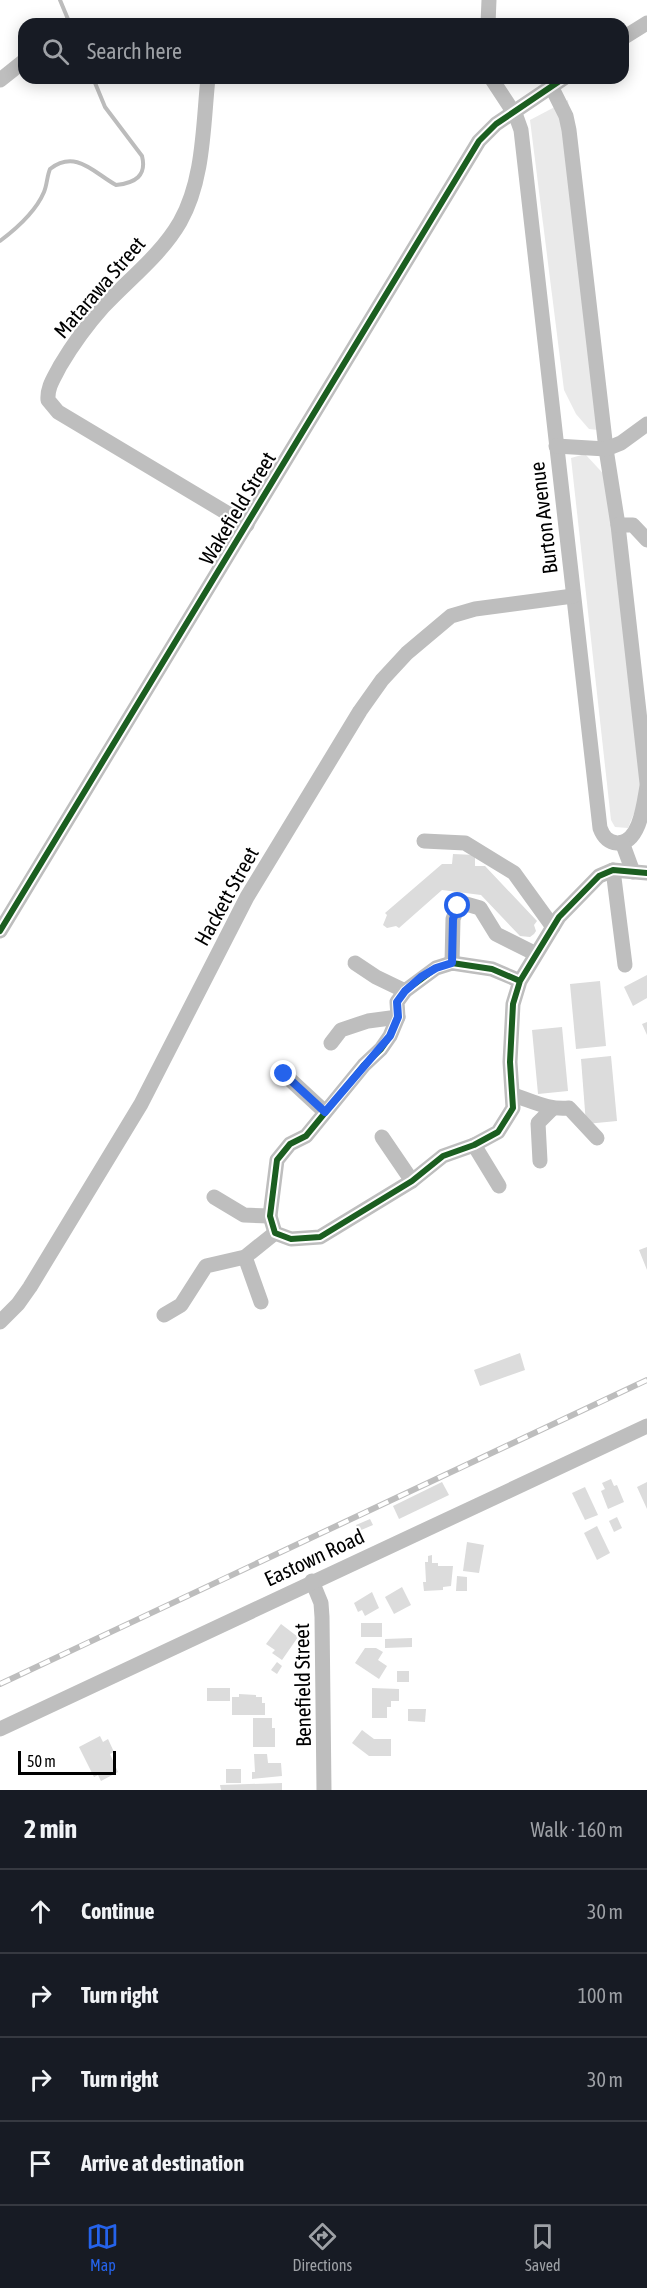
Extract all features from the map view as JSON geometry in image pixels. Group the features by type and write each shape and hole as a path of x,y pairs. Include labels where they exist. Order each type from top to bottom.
{"street":[{"path":"488,18 489,0"},
{"path":"629,35 647,22"},
{"path":"0,80 18,66"},
{"name":"Matarawa Street","path":"207,84 198,165 189,203 181,220 163,245 103,307 76,339 50,385 48,400 58,412 246,525"},
{"name":"Burton Avenue","path":"495,84 513,111 521,130 600,828 603,836 609,841 622,842"},
{"name":"Wakefield Street","path":"2,922 472,153 486,133 513,111 554,84"},
{"path":"558,84 569,130 606,449 618,525 647,785 636,829 631,837 622,842 640,873"},
{"path":"556,446 606,449 621,443 647,424"},
{"path":"618,525 633,525 647,540"},
{"name":"Hackett Street","path":"0,1322 18,1304 30,1287 141,1104 247,897 360,711 382,680 407,653 451,616 475,609 573,596"},
{"path":"424,841 465,843 514,873 553,927"},
{"path":"275,1233 291,1239 320,1237 412,1181 444,1156 474,1145 498,1132 513,1108 510,1062 513,1004 520,981 559,917 599,876 613,870 640,873"},
{"path":"613,870 624,965"},
{"path":"452,963 453,919 458,906 466,904 480,908 496,934 536,954"},
{"path":"355,963 405,991"},
{"path":"275,1233 270,1216 277,1160 290,1144 306,1136 364,1065 381,1049 390,1036 398,1017 397,1002 405,991 436,968 452,963 492,969 520,981"},
{"path":"331,1043 340,1030 368,1021 398,1017"},
{"path":"284,1074 325,1112"},
{"path":"513,1095 552,1109 569,1108 597,1138"},
{"path":"540,1161 538,1123 552,1109"},
{"path":"382,1137 412,1181"},
{"path":"474,1145 499,1186"},
{"path":"214,1197 244,1215 270,1216"},
{"path":"164,1315 180,1305 206,1266 245,1257 275,1233"},
{"path":"245,1257 261,1302"},
{"name":"Eastown Road","path":"0,1729 647,1426"},
{"name":"Benefield Street","path":"312,1581 321,1603 322,1617 324,1790"}],"shaded area":[{"path":"568,100 601,425 598,430 589,429 576,414 564,390 530,120"},
{"path":"585,454 611,482 647,763 637,806 628,828 615,827 611,820 571,458"}],"building":[{"path":"453,854 475,855 475,866 485,866 537,921 534,925 536,931 534,934 530,937 520,936 481,895 442,890 399,928 396,926 387,928 383,925 387,915 385,913 442,864 452,864"},
{"path":"647,975 647,998 633,1006 624,987"},
{"path":"600,981 606,1046 576,1049 570,984"},
{"path":"647,1022 647,1035 642,1024"},
{"path":"562,1027 568,1091 538,1094 532,1030"},
{"path":"611,1056 617,1121 586,1124 581,1059"},
{"path":"647,1247 647,1270 639,1250"},
{"path":"520,1353 525,1370 480,1386 474,1370"},
{"path":"611,1479 614,1486 617,1485 624,1502 608,1509 601,1491 605,1489 602,1483"},
{"path":"442,1482 449,1495 399,1519 393,1506"},
{"path":"647,1482 647,1509 637,1487"},
{"path":"585,1487 598,1515 585,1520 572,1493"},
{"path":"617,1517 622,1528 614,1532 609,1521"},
{"path":"370,1519 373,1525 359,1531 356,1525"},
{"path":"597,1526 610,1553 597,1560 584,1533"},
{"path":"467,1542 484,1545 479,1573 463,1571"},
{"path":"432,1555 432,1563 438,1563 438,1566 453,1566 451,1586 443,1587 443,1590 424,1591 425,1562 428,1562 428,1556"},
{"path":"457,1576 467,1577 467,1591 456,1591"},
{"path":"402,1587 411,1605 394,1614 385,1597"},
{"path":"372,1592 379,1608 365,1616 362,1610 358,1612 354,1603"},
{"path":"361,1623 382,1623 382,1637 361,1637"},
{"path":"281,1624 298,1637 282,1660 272,1653 275,1650 266,1644"},
{"path":"412,1638 412,1647 385,1648 385,1639"},
{"path":"365,1648 376,1648 383,1652 378,1660 387,1666 379,1679 355,1663"},
{"path":"277,1662 282,1666 277,1674 271,1670"},
{"path":"397,1671 409,1671 409,1682 397,1682"},
{"path":"207,1688 230,1688 230,1701 207,1701"},
{"path":"372,1688 399,1689 399,1701 391,1701 391,1707 387,1707 387,1718 372,1718"},
{"path":"239,1694 262,1697 262,1703 265,1703 265,1715 232,1715 232,1697 239,1697"},
{"path":"408,1709 426,1709 425,1722 408,1721"},
{"path":"253,1718 272,1718 272,1728 275,1728 275,1747 253,1747"},
{"path":"362,1730 374,1739 391,1739 391,1756 369,1756 352,1743"},
{"path":"100,1736 103,1742 108,1739 114,1752 110,1754 118,1772 101,1781 98,1775 94,1777 79,1747"},
{"path":"254,1754 267,1754 268,1763 281,1763 282,1776 252,1779 252,1772 255,1772"},
{"path":"226,1769 241,1769 241,1783 226,1783"},
{"path":"282,1783 282,1790 221,1790 220,1785"}],"waterway":[{"path":"60,0 68,18"},
{"path":"0,241 31,213 44,192 50,169 59,163 77,162 116,185 134,180 141,173 142,156 105,107 95,84"}],"railway":[{"path":"0,1684 647,1380"}],"cycle path":[{"path":"0,931 479,141 496,124 555,84"},
{"path":"520,981 492,969 452,963 436,968 405,991 397,1002 398,1017 390,1036 381,1049 364,1065 306,1136 290,1144 277,1160 270,1216 275,1233 291,1239 320,1237 412,1181 443,1156 474,1145 498,1132 513,1108 510,1062 513,1004 520,981 559,917 599,876 613,870 647,873"}],"route":[{"path":"284,1074 325,1112 390,1036 398,1017 397,1002 405,991 436,968 452,963 453,919 458,906"}]}
